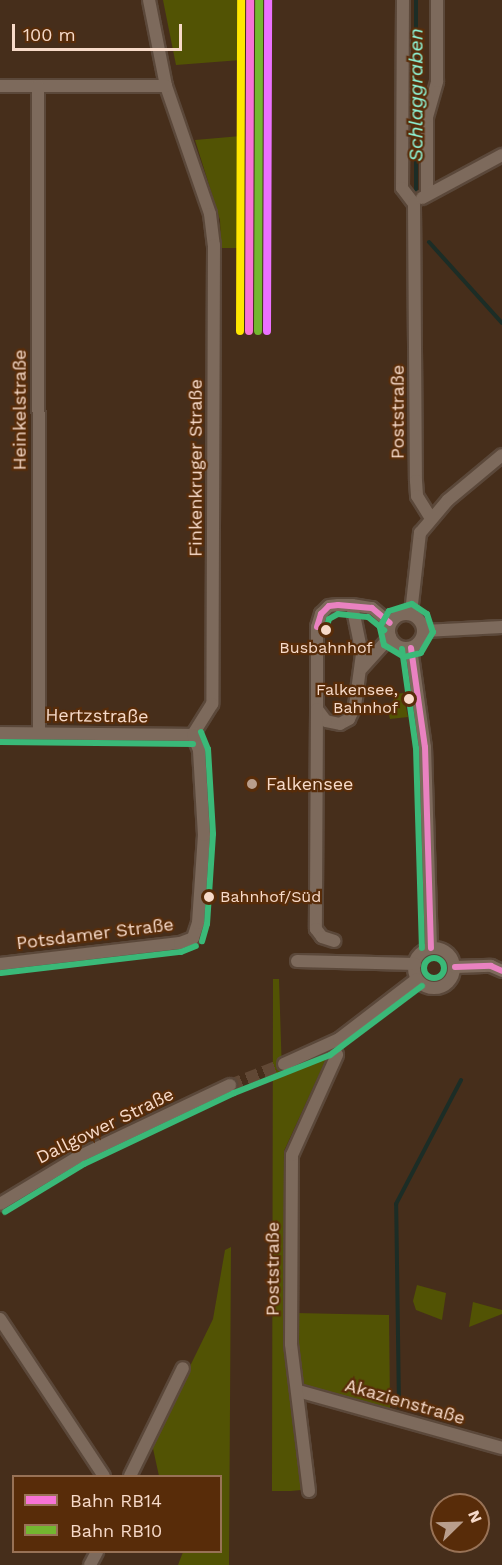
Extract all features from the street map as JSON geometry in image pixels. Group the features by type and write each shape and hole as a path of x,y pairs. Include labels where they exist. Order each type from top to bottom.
{"street":[{"name":"Finkenkruger Straße","path":"149,0 166,86 210,214 214,245 212,704 193,735"},
{"name":"Poststraße","path":"403,0 402,188 414,204 416,481 417,496 430,517"},
{"path":"427,194 427,117 437,81 437,0"},
{"path":"0,86 166,86"},
{"name":"Heinkelstraße","path":"38,86 39,733"},
{"path":"414,204 427,194 502,155"},
{"path":"411,614 420,533 430,517 502,455"},
{"path":"334,941 322,938 316,929 318,627 321,614 328,606 352,605 372,608 390,623"},
{"path":"317,710 326,721 340,724 349,718 362,668 352,605"},
{"path":"411,614 420,620 424,631 420,641 411,648 398,646 390,637 390,623 399,615 411,614"},
{"path":"424,631 502,627"},
{"path":"362,668 390,637"},
{"path":"411,648 425,747 431,948"},
{"name":"Hertzstraße","path":"0,733 193,735"},
{"name":"Potsdamer Straße","path":"0,964 180,943 193,938 198,923 204,835 199,750 193,735"},
{"path":"431,948 449,955 455,967 451,981 443,987 426,987 417,979 415,964 419,955 431,948"},
{"path":"297,961 415,964"},
{"path":"455,967 491,966 502,971"},
{"path":"284,1064 339,1040 417,979"},
{"name":"Poststraße","path":"309,1491 291,1344 292,1155 337,1055"},
{"name":"Dallgower Straße","path":"0,1204 70,1161 230,1085"},
{"path":"0,1319 103,1475"},
{"path":"130,1475 183,1368"},
{"name":"Akazienstraße","path":"298,1391 502,1448"}],"shaded area":[{"path":"163,0 240,0 241,60 176,65"},
{"path":"241,136 239,248 221,248 220,220 195,140"},
{"path":"403,693 408,717 390,719 388,710 397,694"},
{"path":"273,979 279,979 282,1074 328,1055 284,1151 285,1356 301,1490 291,1491 272,1491"},
{"path":"231,1247 229,1565 178,1565 183,1553 222,1553 222,1475 159,1475 152,1444 213,1319 225,1250"},
{"path":"417,1285 446,1293 442,1320 416,1310 413,1301"},
{"path":"473,1302 502,1310 502,1314 469,1327"},
{"path":"295,1313 389,1315 390,1409 299,1385"}],"waterway":[{"name":"Schlaggraben","path":"416,0 416,190"},
{"name":"Schlaggraben","path":"429,242 502,323"},
{"path":"399,1407 396,1204 461,1080"}],"tunnel":[{"path":"230,1085 284,1064"}],"rail line":[{"name":"RB14","path":"249,331 250,0"},
{"name":"RB10","path":"258,331 259,0"}],"transit line":[{"path":"240,331 241,0"},
{"path":"267,331 268,0"},
{"path":"421,653 404,657 384,645 380,627 389,611 412,604 427,614 433,632 422,651"},
{"path":"317,627 321,614 329,606 338,605 372,608 390,623"},
{"path":"326,630 329,619 338,614 368,617 384,630"},
{"path":"411,648 425,747 431,948"},
{"path":"402,649 416,748 422,948"},
{"path":"201,732 208,749 213,834 207,924 202,941"},
{"path":"0,742 193,744"},
{"path":"1,973 181,952 196,946"},
{"path":"434,958 441,961 444,968 441,975 434,978 427,975 424,968 427,961 434,958"},
{"path":"455,967 491,966 502,971"},
{"path":"5,1212 84,1164 234,1093 330,1055 422,986"}],"place":[{"name":"Busbahnhof","path":"326,630"},
{"name":"Falkensee, Bahnhof","path":"409,699"},
{"name":"Falkensee","path":"252,784"},
{"name":"Bahnhof/Süd","path":"209,897"}]}
